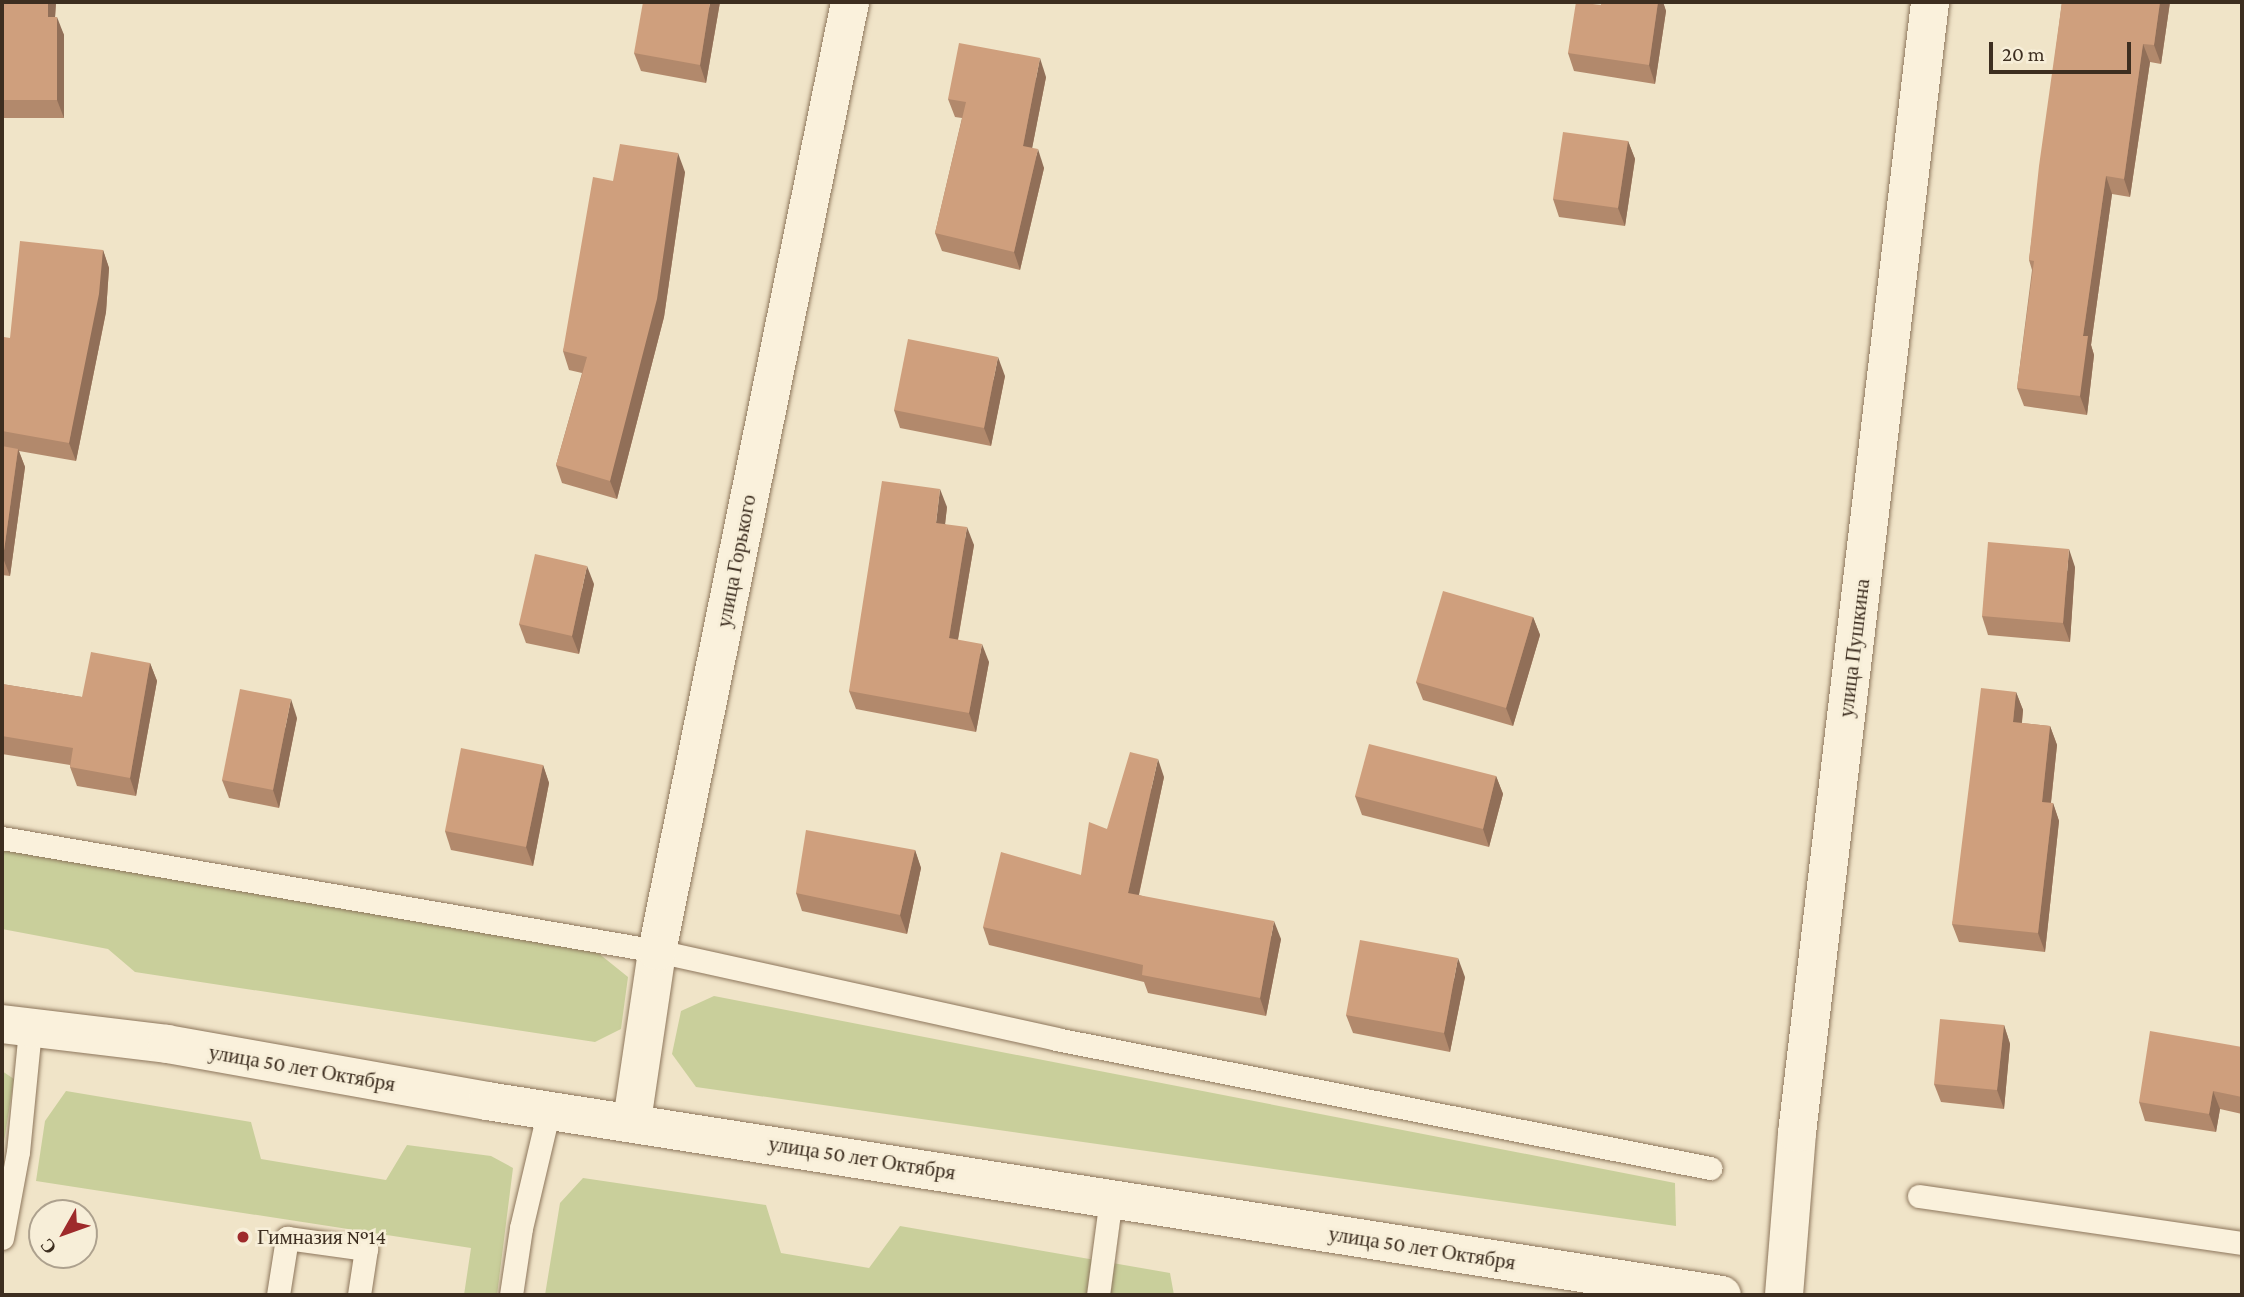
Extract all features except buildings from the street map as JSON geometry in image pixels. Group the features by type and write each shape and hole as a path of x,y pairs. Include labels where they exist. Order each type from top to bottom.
{"street":[{"name":"улица Горького","path":"632,1121 657,951 850,2"},
{"name":"улица Пушкина","path":"1784,1295 1797,1133 1930,2"},
{"name":"улица 50 лет Октября","path":"16,1026 167,1044 549,1110 1721,1295"}],"lane":[{"path":"2,838 657,951 1056,1039 1710,1168"},
{"path":"2,1238 18,1152 16,1026"},
{"path":"511,1295 521,1228 549,1110"},
{"path":"1919,1196 2242,1243"},
{"path":"1098,1295 1111,1198"},
{"path":"278,1295 287,1238 366,1249 359,1295"}],"green space":[{"path":"2,850 587,944 628,977 621,1029 595,1042 135,972 108,949 2,929"},
{"path":"714,996 1675,1183 1676,1226 696,1087 672,1054 681,1011"},
{"path":"2,1071 14,1079 2,1154"},
{"path":"66,1091 251,1122 261,1159 386,1180 407,1145 491,1156 513,1168 497,1295 464,1295 471,1248 36,1181 45,1121"},
{"path":"583,1178 766,1205 781,1253 869,1268 900,1226 1170,1273 1174,1295 545,1295 560,1203"}],"place":[{"name":"Гимназия №14","path":"243,1237"}]}
